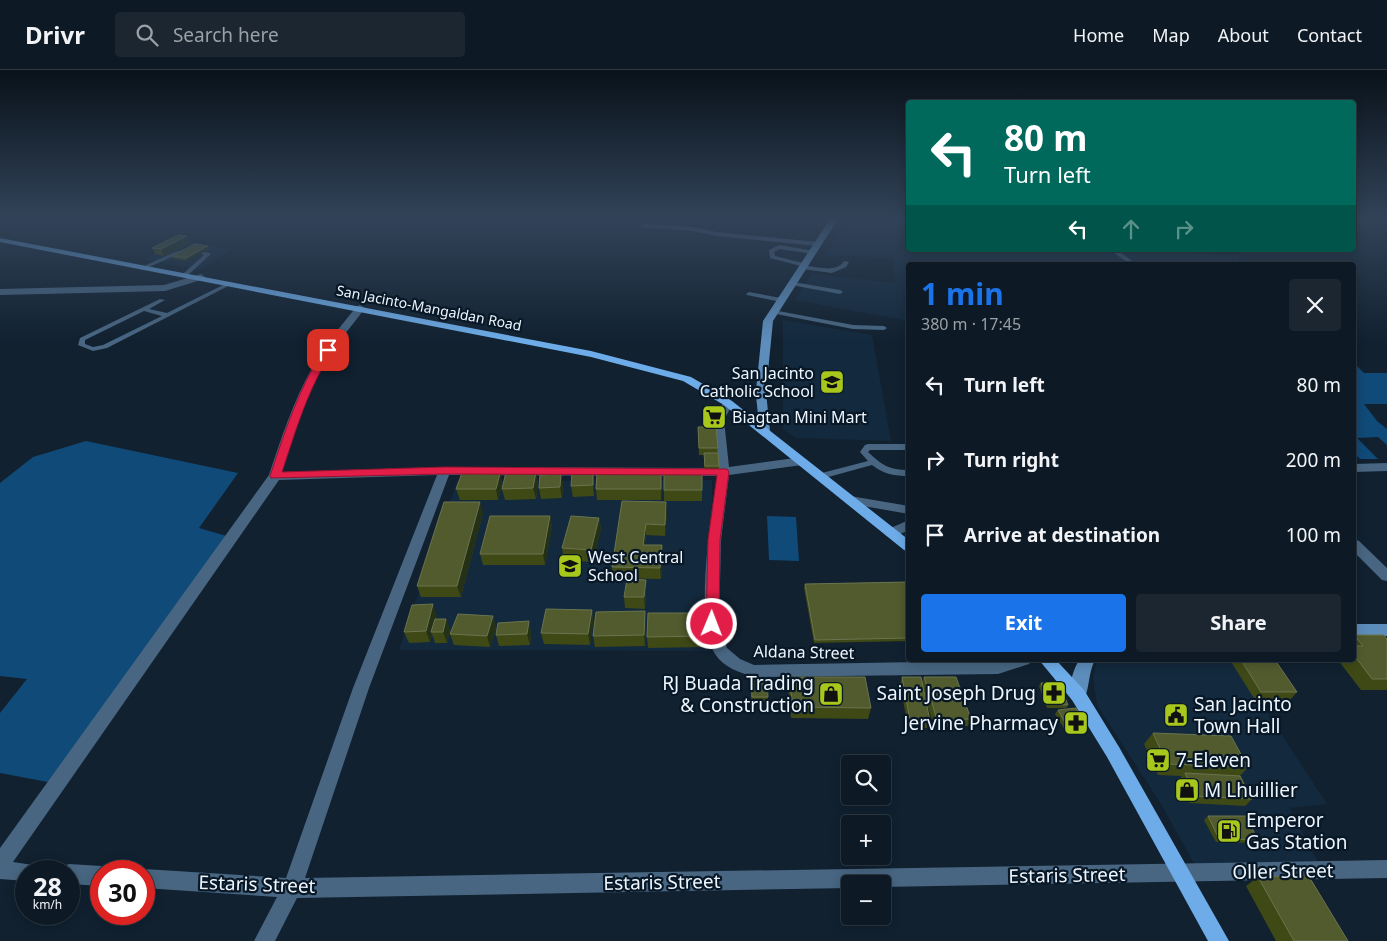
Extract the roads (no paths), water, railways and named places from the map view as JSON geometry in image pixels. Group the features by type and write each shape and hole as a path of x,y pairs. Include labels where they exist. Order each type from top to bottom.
{"main road":[{"name":"San Jacinto-Mangaldan Road","path":"106,260 360,308 687,379 728,403 906,545"},
{"path":"764,431 761,392 765,332 773,312 808,260"},
{"path":"712,393 741,395 761,392"},
{"path":"1356,630 1387,630"},
{"path":"1049,662 1078,695 1113,752 1219,941"},
{"path":"1078,695 1082,669 1086,662"}],"street":[{"path":"0,292 165,288 201,277"},
{"path":"0,864 275,476 300,401 318,366 339,334 360,308"},
{"name":"Aldana Street","path":"728,403 719,420 723,472 714,540 712,624 722,651 735,664 754,671 797,672 998,668 1018,662"},
{"path":"275,476 445,471 723,472 802,461"},
{"path":"1356,468 1387,467"},
{"path":"264,941 292,888 361,688 445,471"},
{"path":"850,500 906,509"},
{"path":"891,533 906,526"},
{"path":"1356,546 1387,576"},
{"name":"Oller Street","path":"1180,873 1387,869"},
{"path":"0,870 15,871"},
{"name":"Estaris Street","path":"155,880 292,888 1180,873"}],"lane":[{"path":"145,267 161,260"},
{"path":"186,274 202,260"},
{"path":"780,260 788,262 799,274 840,292"},
{"path":"799,274 832,271 844,266 846,262"},
{"path":"162,300 82,339 81,345 93,349 105,346 231,283"},
{"path":"749,294 781,300"},
{"path":"144,309 167,315"},
{"path":"773,312 853,327 884,328"},
{"path":"906,447 868,447 864,452 873,462 888,472 906,473"},
{"path":"821,476 873,462"}],"place":[{"name":"San Jacinto Catholic School","path":"832,382"},
{"name":"Biagtan Mini Mart","path":"714,417"},
{"name":"West Central School","path":"570,566"},
{"name":"Saint Joseph Drug","path":"1054,693"},
{"name":"RJ Buada Trading & Construction","path":"831,694"},
{"name":"San Jacinto Town Hall","path":"1176,715"},
{"name":"Jervine Pharmacy","path":"1076,723"},
{"name":"7-Eleven","path":"1158,760"},
{"name":"M Lhuillier","path":"1187,790"},
{"name":"Emperor Gas Station","path":"1229,831"}]}
